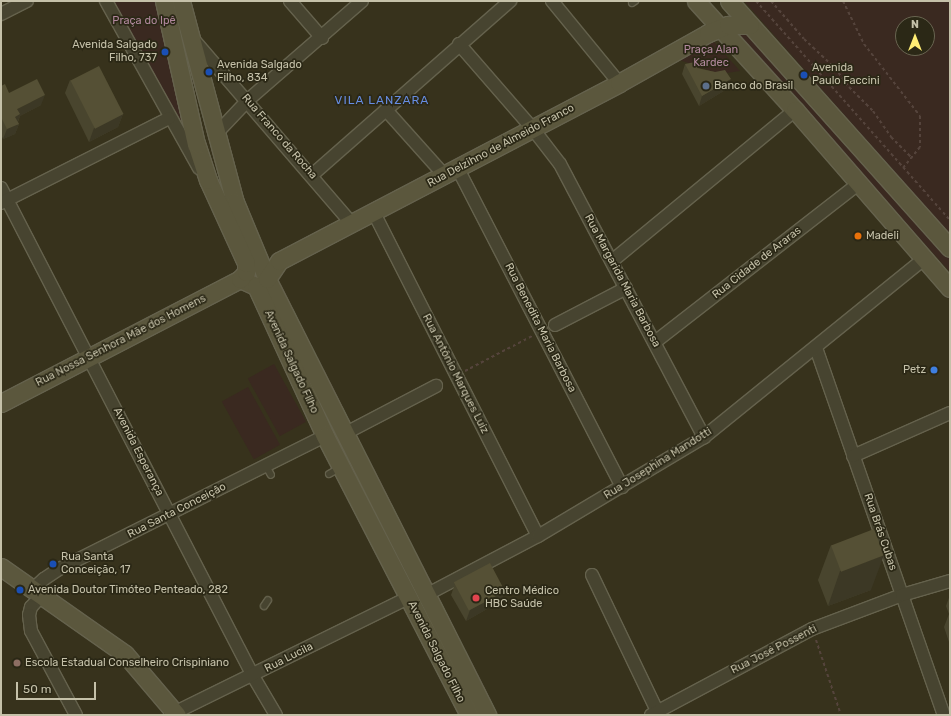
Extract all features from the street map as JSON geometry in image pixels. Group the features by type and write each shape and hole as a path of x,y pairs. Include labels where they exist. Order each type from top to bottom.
{"main road":[{"path":"164,1 196,144 246,263 246,272 240,279"},
{"name":"Avenida Salgado Filho","path":"181,1 215,134 235,202 267,279 487,715"},
{"path":"696,1 795,110 950,288"},
{"path":"729,1 950,248"},
{"path":"720,27 735,24 750,25"},
{"name":"Rua Delzihno de Almeido Franco","path":"267,279 279,261 533,129 720,27"},
{"path":"257,254 279,261"},
{"name":"Avenida Salgado Filho","path":"240,279 256,286 325,436 335,470 408,598 469,715"},
{"name":"Rua Nossa Senhora Mãe dos Homens","path":"1,403 240,279"},
{"path":"1,567 125,654 174,714"}],"street":[{"path":"1,14 27,1"},
{"path":"106,1 169,118 220,204"},
{"path":"290,1 322,38"},
{"path":"215,134 248,100 322,38 362,1"},
{"path":"312,175 459,44 510,1"},
{"path":"552,1 619,83"},
{"name":"Rua Franco da Rocha","path":"189,35 248,100 351,223"},
{"name":"Rua Margarida Maria Barbosa","path":"459,44 533,129 560,164 655,342 704,438"},
{"name":"Rua Benedita Maria Barbosa","path":"386,110 451,172 541,332 622,487"},
{"path":"612,261 795,110"},
{"path":"4,201 169,118"},
{"name":"Rua Cidade de Araras","path":"655,342 859,184"},
{"name":"Avenida Esperança","path":"1,188 4,201 89,358 253,676 276,715"},
{"name":"Rua Antônio Marques Luiz","path":"373,211 455,376 538,536"},
{"name":"Rua Josephina Mandotti","path":"426,595 538,536 704,438 925,258"},
{"path":"555,325 626,288"},
{"name":"Rua Brás Cubas","path":"816,348 944,715"},
{"path":"344,434 436,386"},
{"path":"853,456 950,414"},
{"name":"Rua Santa Conceição","path":"76,715 31,631 29,615 31,607 44,579 60,569 170,514 269,470 325,436"},
{"path":"592,575 656,714"},
{"name":"Rua José Possenti","path":"656,714 812,629 902,595 950,581"},
{"name":"Rua Lucila","path":"174,714 408,598"}],"path":[{"path":"756,1 950,220"},
{"path":"771,1 804,39 835,68 849,87 873,111 891,137 912,158"},
{"path":"843,1 864,44 920,116 920,147 904,168"},
{"path":"455,376 541,332"},
{"path":"812,629 841,715"}],"green space":[{"name":"Praça do Ipê","path":"113,1 158,1 192,149"},
{"path":"744,1 950,1 950,237 936,219"},
{"path":"746,31 946,253 950,258 950,272 739,36"},
{"name":"Praça Alan Kardec","path":"714,42 740,71 719,74 677,59"},
{"path":"274,364 306,422 280,436 248,379"},
{"path":"248,387 280,445 254,459 222,402"}],"building":[{"path":"700,61 697,68 715,72 725,70 731,79 702,96 685,64"},
{"path":"99,66 124,114 95,129 70,81"},
{"path":"37,79 45,95 17,109 20,114 15,117 19,124 7,129 1,117 1,86 5,84 9,93"},
{"path":"874,529 884,555 841,572 831,545"},
{"path":"490,563 505,591 469,611 454,582"}],"place":[{"name":"Avenida Salgado Filho, 737","path":"165,52"},
{"name":"Avenida Salgado Filho, 834","path":"209,72"},
{"name":"Avenida Paulo Faccini","path":"804,75"},
{"name":"Banco do Brasil","path":"706,86"},
{"name":"Madeli","path":"858,236"},
{"name":"Petz","path":"934,370"},
{"name":"Rua Santa Conceição, 17","path":"53,564"},
{"name":"Avenida Doutor Timóteo Penteado, 282","path":"20,590"},
{"name":"Centro Médico HBC Saúde","path":"476,598"},
{"name":"Escola Estadual Conselheiro Crispiniano","path":"17,663"}],"district":[{"name":"VILA LANZARA","path":"382,101"}]}
